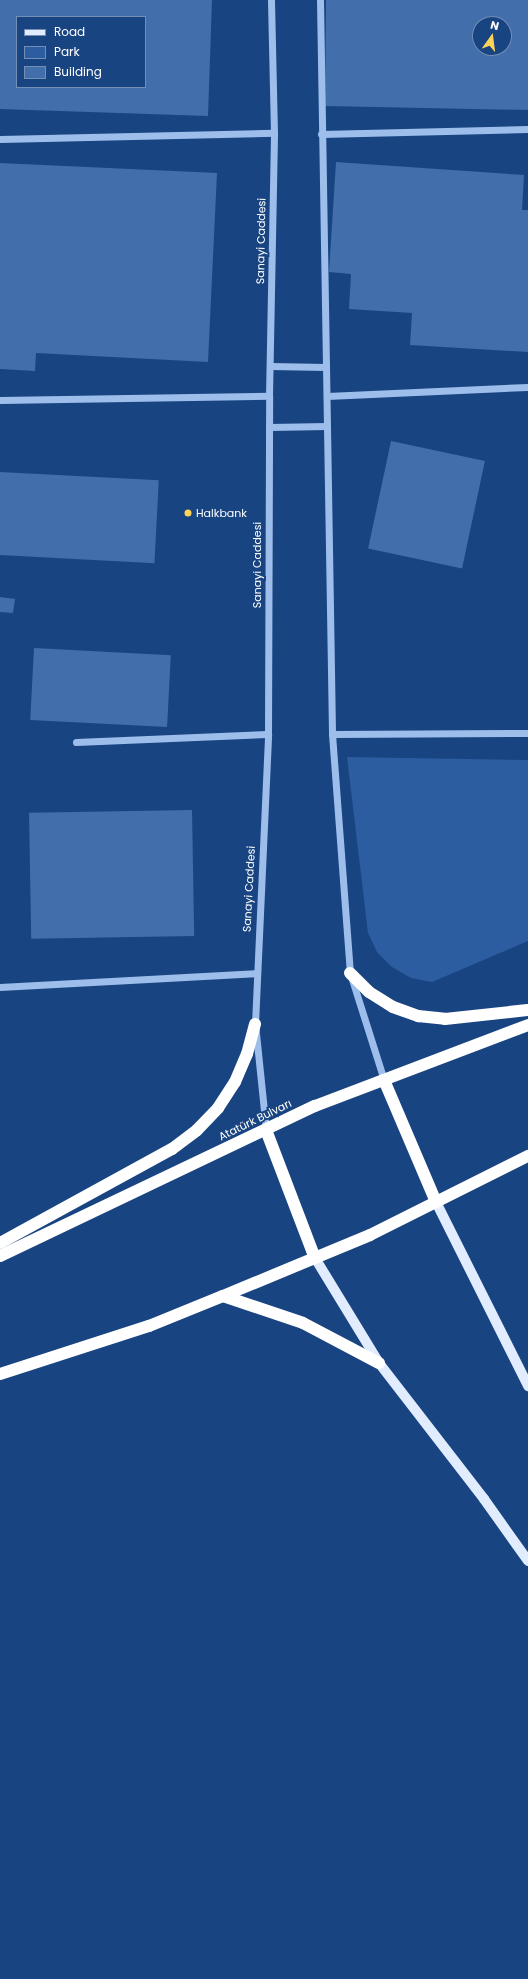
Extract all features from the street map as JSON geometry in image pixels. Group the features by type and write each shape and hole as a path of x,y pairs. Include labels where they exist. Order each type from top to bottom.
{"highway":[{"path":"350,973 381,999 418,1016 445,1019 528,1010"},
{"path":"0,1243 172,1149 197,1130 218,1108 235,1082 247,1054 255,1024"},
{"name":"Atatürk Bulvarı","path":"0,1256 315,1106 528,1025"},
{"path":"384,1080 436,1202"},
{"path":"266,1130 315,1258"},
{"path":"0,1374 149,1326 223,1296 370,1235 528,1156"},
{"path":"223,1296 303,1323 379,1362"}],"main road":[{"path":"436,1202 528,1386"},
{"path":"315,1258 379,1362 484,1499 528,1561"}],"street":[{"name":"Sanayi Caddesi","path":"266,1130 255,1024 255,974 268,734 269,396 274,133 271,0"},
{"path":"320,0 332,734 350,973 384,1080"},
{"path":"321,134 528,129"},
{"path":"0,139 274,133"},
{"path":"270,366 326,367"},
{"path":"327,396 528,387"},
{"path":"0,400 269,396"},
{"path":"269,427 327,426"},
{"path":"332,734 528,733"},
{"path":"76,742 268,734"},
{"path":"0,987 255,974"}],"green space":[{"path":"347,757 528,760 528,941 432,982 411,978 392,967 377,952 368,933"}],"building":[{"path":"0,0 212,0 208,116 0,109"},
{"path":"326,0 528,0 528,110 325,106"},
{"path":"336,162 524,175 522,210 528,210 528,352 410,345 412,313 349,309 351,274 329,272"},
{"path":"0,163 217,173 208,362 36,353 35,371 0,369"},
{"path":"391,441 485,461 462,569 368,549"},
{"path":"0,472 159,480 154,563 0,555"},
{"path":"0,597 15,599 13,613 0,612"},
{"path":"34,648 171,655 167,727 30,720"},
{"path":"192,810 194,936 31,939 29,813"}],"place":[{"name":"Halkbank","path":"188,513"}]}
